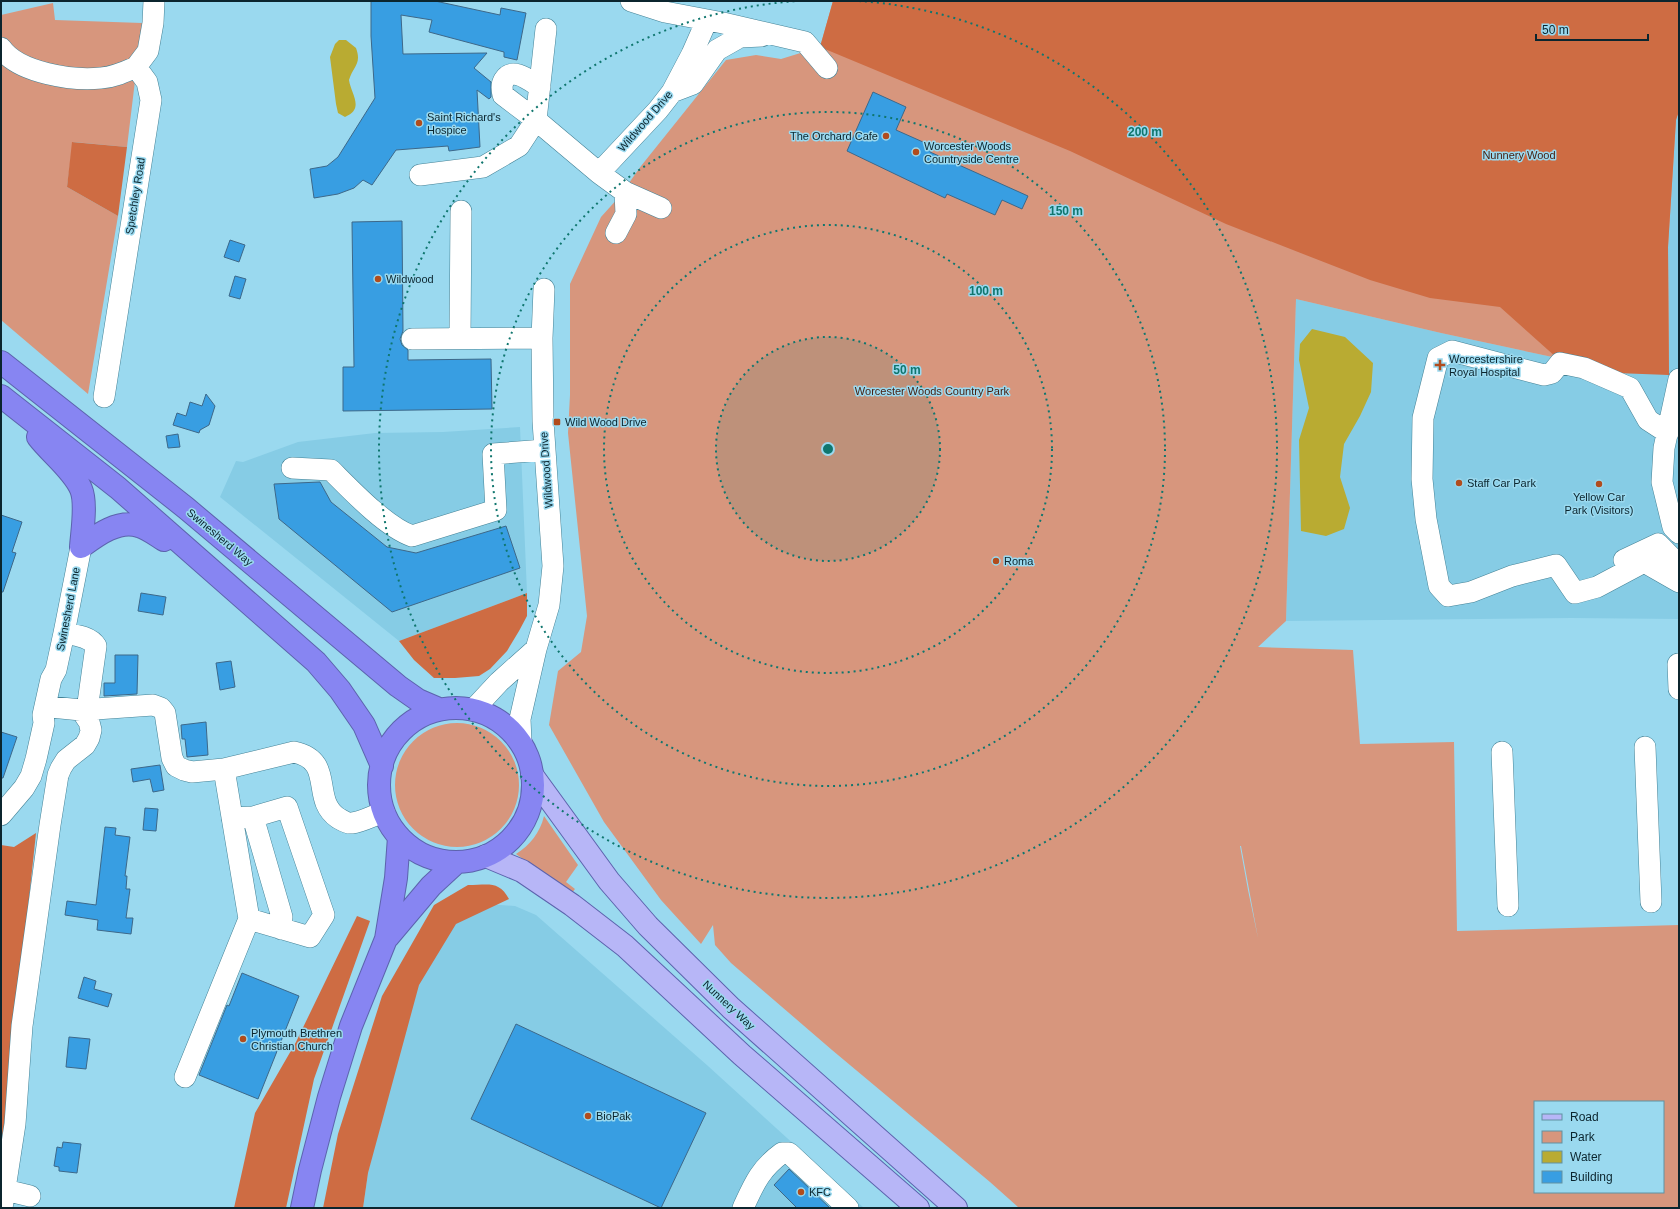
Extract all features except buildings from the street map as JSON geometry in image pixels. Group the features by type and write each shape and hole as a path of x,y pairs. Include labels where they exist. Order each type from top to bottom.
{"highway":[{"name":"Swinesherd Way","path":"1,362 186,508 332,629 398,686 418,700 439,710"},
{"path":"9,402 118,488 316,662 333,681 364,725 382,766"},
{"path":"9,402 46,448 70,473 81,489 83,503 81,548"},
{"path":"81,548 109,529 123,524 138,526 154,533 171,545 316,662"},
{"path":"454,708 473,710 498,720 508,728 520,742 527,756 532,775 532,795 527,815 517,832 503,846 486,856 470,861 457,862 433,859 415,850 399,837 384,812 380,780 382,766 389,750 401,731 416,718 439,710 454,708"},
{"path":"302,1208 310,1170 333,1083 351,1026 386,940 396,878 399,837"},
{"path":"386,940 431,886 457,862"}],"main road":[{"name":"Nunnery Way","path":"532,775 608,881 652,931 731,1008 956,1208"},
{"path":"486,856 522,871 572,905 625,946 742,1055 910,1203"}],"street":[{"path":"1,48 5,55 32,70 66,77 101,78 123,73 136,66 148,51 153,23 154,1"},
{"path":"631,1 665,12 783,36 805,42 827,68"},
{"name":"Wildwood Drive","path":"599,173 658,110 672,92 692,54 707,20"},
{"path":"420,175 483,167 519,146 536,120 546,29"},
{"path":"672,92 693,84 717,50 740,37 783,36"},
{"name":"Spetchley Road","path":"104,397 151,100 147,82 136,66"},
{"path":"540,87 520,75 512,74 506,77 502,84 503,95 536,120 599,173 625,192 661,208"},
{"path":"616,233 626,214 625,192"},
{"path":"460,338 461,211"},
{"name":"Wildwood Drive","path":"520,742 520,719 536,649 549,605 553,566 544,450 542,338 544,289"},
{"path":"412,339 542,338"},
{"path":"1666,441 1648,420 1630,388 1584,368 1560,363 1552,373 1544,375 1452,351 1438,358 1423,418 1422,479 1426,519 1439,586 1448,596 1471,592 1512,576 1556,565 1575,593 1597,587 1644,562 1679,582"},
{"path":"1579,378 1613,391 1639,423 1666,441"},
{"path":"1679,379 1666,441 1662,482 1673,527 1679,533"},
{"path":"292,468 331,470 356,495 401,532 412,536 496,510 493,454 544,450"},
{"path":"1590,576 1658,544 1679,565"},
{"name":"Swinesherd Lane","path":"1,815 24,788 36,758 48,715 43,714 51,679 56,670 81,548"},
{"path":"30,1196 4,1199 15,1124 22,1026 58,776 66,760 85,745 89,738 89,722 84,710 96,646 93,641 87,638 64,633"},
{"path":"473,710 499,682 536,649"},
{"path":"1678,664 1679,689"},
{"path":"48,715 84,710 153,705 161,708 165,713 172,758 176,766 192,772 224,769 294,752 303,754 318,767 326,804 335,816 341,820 352,823 384,812"},
{"path":"1645,746 1656,786 1651,902"},
{"path":"1502,752 1508,906"},
{"path":"185,1077 249,919 224,769"},
{"path":"232,818 253,817 287,807 324,915 310,937 249,919"},
{"path":"253,817 282,917 281,929"},
{"path":"743,1208 755,1181 768,1163 782,1153 789,1153 848,1208"}],"shaded area":[{"name":"Worcestershire Royal Hospital","path":"1679,111 1679,619 1571,618 1286,621 1296,299 1557,358 1669,375 1668,247 1676,120"},
{"path":"520,427 527,593 399,641 220,497 236,461 243,462 298,442 375,433 443,432"},
{"path":"488,904 515,906 536,915 708,1066 864,1208 363,1208 368,1173 409,1003 435,943 468,910"}],"green space":[{"name":"Worcester Woods Country Park","path":"833,1 1679,1 1679,111 1676,120 1668,247 1669,375 1557,358 1296,299 1286,621 1258,647 1353,650 1360,744 1454,742 1457,931 1679,925 1679,1208 1019,1208 731,963 715,945 713,925 701,944 661,900 604,822 549,725 558,671 581,652 587,616 568,433 570,395 570,284 601,217 619,197 641,166 726,60 756,55 781,59 820,47","holes":["1241,846 1258,938 1248,890"]},
{"name":"Nunnery Wood","path":"833,1 1679,1 1679,111 1676,120 1668,247 1669,375 1616,373 1557,358 1500,307 1430,298 1370,280 1226,224 1070,151 820,47"},
{"path":"53,3 55,20 142,23 127,147 73,142 67,187 118,216 88,394 1,320 1,15"},
{"path":"72,142 127,147 118,216 67,187"},
{"path":"527,593 527,616 519,631 507,651 490,669 479,676 434,678 414,660 399,641"},
{"path":"457,723 469,724 481,728 501,741 514,761 518,773 518,797 514,809 501,829 481,842 469,846 457,847 445,846 433,842 413,829 400,809 396,797 395,785 396,773 400,761 413,741 433,728 445,724"},
{"path":"544,816 578,865 566,882 575,889 571,894 516,854 526,847 534,838 540,828"},
{"path":"36,833 1,1163 1,845 14,847"},
{"path":"487,884 497,886 509,899 456,924 419,985 368,1173 363,1208 323,1208 338,1134 382,996 434,905 468,885"},
{"path":"357,916 370,921 314,1079 286,1208 234,1208 255,1113 296,1042"}],"water":[{"path":"339,40 346,40 356,48 358,53 356,65 349,80 356,105 351,114 345,117 338,113 330,57 335,44"},
{"path":"1312,329 1345,337 1373,363 1371,392 1360,416 1344,444 1340,477 1350,508 1344,529 1326,536 1301,531 1299,440 1309,408 1299,360 1300,344"}],"place":[{"name":"Saint Richard's Hospice","path":"419,123"},
{"name":"The Orchard Cafe","path":"886,136"},
{"name":"Worcester Woods Countryside Centre","path":"916,152"},
{"name":"Wildwood","path":"378,279"},
{"name":"Worcestershire Royal Hospital","path":"1440,365"},
{"name":"Wild Wood Drive","path":"557,422"},
{"name":"Staff Car Park","path":"1459,483"},
{"name":"Yellow Car Park (Visitors)","path":"1599,484"},
{"name":"Roma","path":"996,561"},
{"name":"Plymouth Brethren Christian Church","path":"243,1039"},
{"name":"BioPak","path":"588,1116"},
{"name":"KFC","path":"801,1192"}]}
